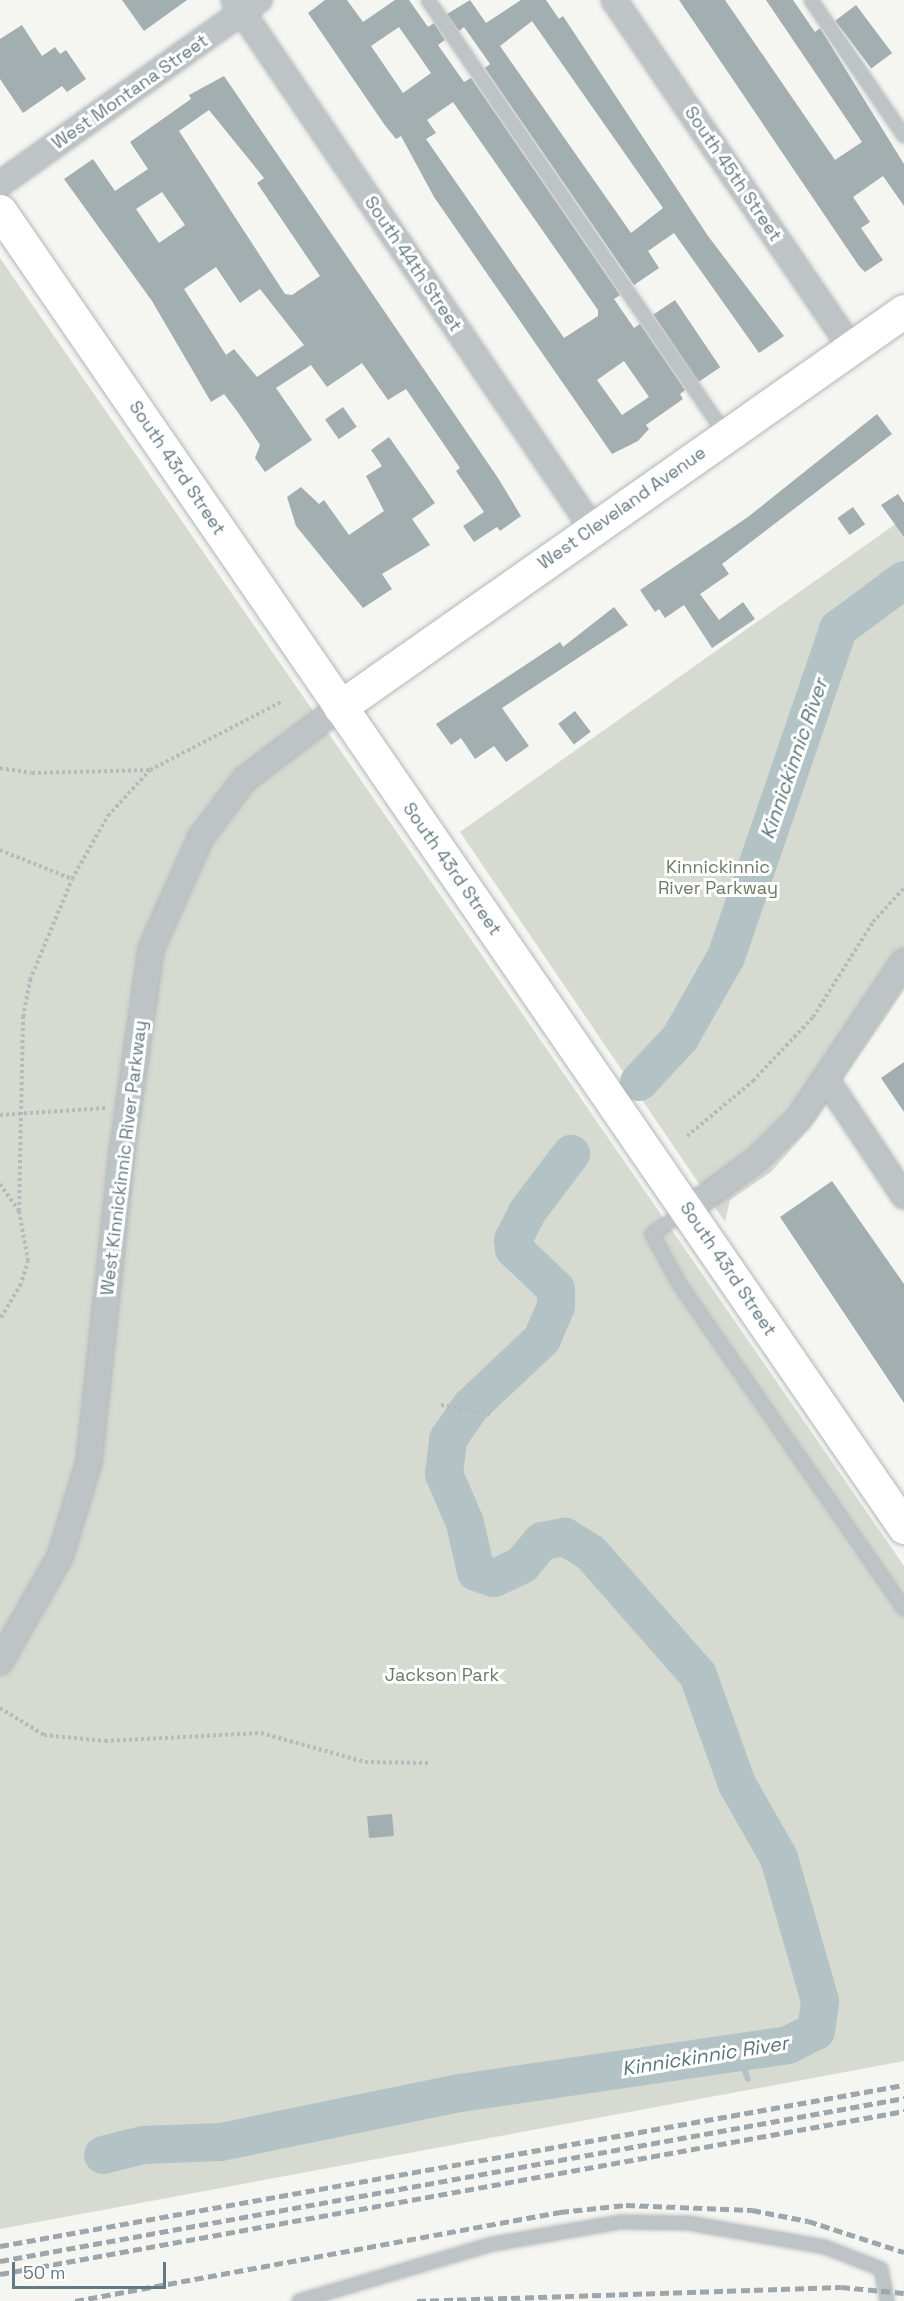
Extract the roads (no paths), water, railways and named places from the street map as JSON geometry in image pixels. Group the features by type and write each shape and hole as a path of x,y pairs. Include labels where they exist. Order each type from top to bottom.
{"main road":[{"name":"South 43rd Street","path":"0,210 904,1527"},
{"name":"West Cleveland Avenue","path":"340,707 904,311"}],"street":[{"name":"South 45th Street","path":"614,0 851,347"},
{"name":"West Montana Street","path":"0,184 245,4"},
{"name":"South 44th Street","path":"245,4 592,528"},
{"name":"West Kinnickinnic River Parkway","path":"0,1662 60,1557 89,1462 128,1107 150,950 201,837 245,779 340,707"},
{"path":"688,1210 779,1139 826,1079 904,961"},
{"path":"826,1079 904,1196"}],"lane":[{"path":"428,0 726,435"},
{"path":"811,0 904,136"},
{"path":"688,1210 651,1234 680,1285 904,1609"},
{"path":"299,2301 493,2244 621,2222 688,2223 825,2247 880,2269 887,2301"}],"waterway":[{"name":"Kinnickinnic River","path":"639,1082 680,1038 726,957 838,629 904,580"},
{"name":"Kinnickinnic River","path":"103,2155 143,2145 221,2142 460,2093 788,2045 816,2031 820,2001 779,1858 737,1784 698,1675 591,1553 565,1537 542,1541 522,1565 494,1578 476,1572 465,1523 444,1474 448,1439 471,1406 542,1339 556,1306 556,1289 514,1249 513,1240 527,1212 571,1154"},
{"path":"739,2052 748,2079"}],"railway":[{"path":"0,2246 904,2085"},
{"path":"0,2261 904,2098"},
{"path":"0,2274 904,2111"},
{"path":"75,2301 560,2212 626,2205 752,2210 808,2221 904,2252"},
{"path":"417,2301 841,2287 904,2293"}],"park label":[{"name":"Kinnickinnic River Parkway","path":"718,878"},
{"name":"Jackson Park","path":"442,1675"}]}
